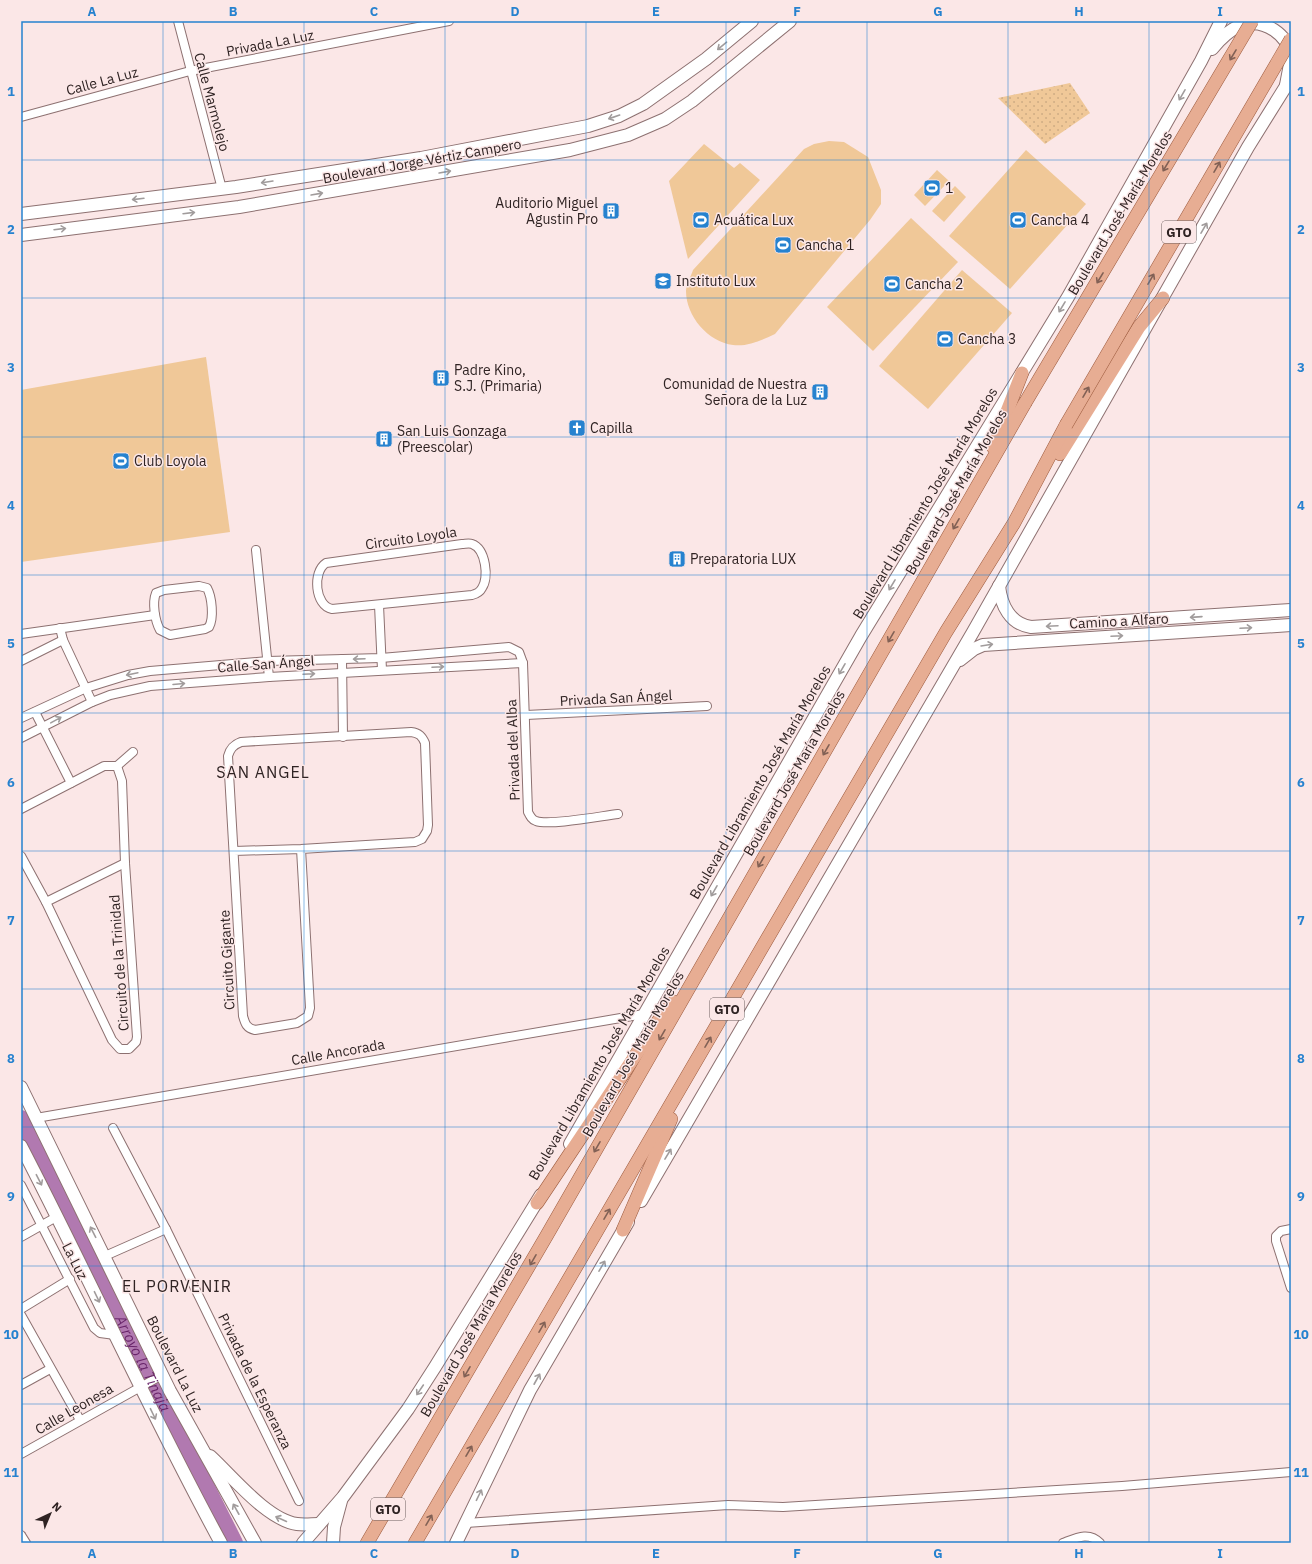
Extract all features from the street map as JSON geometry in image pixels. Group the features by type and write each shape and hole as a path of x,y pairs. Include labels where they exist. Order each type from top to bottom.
{"main road":[{"name":"Boulevard José María Morelos","path":"367,1543 408,1475 689,989 1026,403 1252,21"},
{"name":"GTO","path":"415,1543 946,632 1014,523 1066,425 1291,39"},
{"path":"1014,523 1044,480 1139,327 1163,298"},
{"path":"975,491 1022,373"},
{"path":"537,1203 661,1017 689,989"},
{"path":"623,1230 694,1066"}],"street":[{"name":"Calle Marmolejo","path":"178,21 222,189"},
{"name":"Privada La Luz","path":"190,71 449,21"},
{"name":"Boulevard Jorge Vértiz Campero","path":"21,214 222,189 421,158 588,126 619,116 644,104 706,59 752,21"},
{"name":"Boulevard Jorge Vértiz Campero","path":"21,235 239,207 570,150 628,135 665,119 692,101 790,21"},
{"name":"Boulevard Libramiento José María Morelos","path":"303,1543 342,1497 387,1437 435,1368 537,1203 861,636 1068,297 1201,61 1221,21"},
{"path":"1201,61 1224,35 1234,28 1249,22 1265,26 1278,33 1286,40 1291,55"},
{"path":"456,1543 530,1390 954,664 1273,106 1289,86 1291,59"},
{"name":"Calle La Luz","path":"21,117 190,71"},
{"name":"Circuito Loyola","path":"462,544 472,544 479,548 484,556 484,587 479,592 462,597 379,605 327,608 320,602 317,576 318,571 322,566 332,562 462,544"},
{"path":"256,550 269,676"},
{"path":"198,586 207,588 210,593 211,623 205,629 170,634 166,633 158,626 155,616 155,597 159,591 198,586"},
{"name":"Camino a Alfaro","path":"999,586 1001,600 1006,611 1022,626 1031,627 1291,613"},
{"path":"379,605 382,670"},
{"path":"21,634 155,616"},
{"name":"Camino a Alfaro","path":"954,664 974,649 983,645 1291,625"},
{"path":"60,628 63,640 92,702"},
{"path":"21,661 63,640"},
{"name":"Calle San Ángel","path":"21,718 86,688 128,675 150,671 268,661 381,658 509,647 519,652 523,663 269,676 150,686 110,694 21,738"},
{"path":"342,659 343,737"},
{"name":"Privada del Alba","path":"523,663 526,715 528,812 531,818 536,821 546,822 618,814"},
{"name":"Privada San Ángel","path":"526,715 707,706"},
{"path":"34,712 71,783"},
{"name":"Circuito Gigante","path":"234,851 301,849 415,842 422,839 427,831 425,743 422,736 411,732 241,742 230,750 228,756 243,1016 245,1024 250,1029 255,1030 297,1023 308,1016 310,1008 301,849"},
{"path":"21,809 104,766 117,766 133,752"},
{"name":"Circuito de la Trinidad","path":"21,856 46,902 112,1040 120,1049 129,1050 136,1042 137,1037 125,863 122,781 117,766"},
{"path":"46,902 125,863"},
{"name":"Calle Ancorada","path":"36,1118 644,1014"},
{"name":"Boulevard La Luz","path":"21,1087 105,1256 159,1376 255,1543"},
{"name":"Privada de la Esperanza","path":"113,1128 166,1229 299,1501"},
{"path":"21,1146 58,1216 115,1335 143,1385 210,1524 221,1543"},
{"name":"La Luz","path":"21,1185 94,1328 100,1333 115,1335"},
{"path":"21,1237 58,1216"},
{"path":"105,1256 166,1229"},
{"path":"1291,1229 1281,1231 1276,1236 1276,1241 1291,1288"},
{"path":"21,1309 70,1279"},
{"path":"21,1315 80,1420"},
{"path":"21,1385 50,1369"},
{"name":"Calle Leonesa","path":"21,1454 159,1376"},
{"path":"202,1449 231,1475 265,1510 281,1520 297,1524 319,1524"},
{"path":"466,1522 728,1505 783,1508 1122,1486 1291,1472"},
{"path":"333,1543 334,1527 342,1497"},
{"path":"210,1524 215,1543"},
{"path":"21,1535 26,1543"},
{"path":"1063,1543 1079,1537 1087,1536 1094,1537 1100,1543"}],"shaded area":[{"path":"1070,83 1090,113 1045,144 998,98"},
{"name":"Cancha 1","path":"829,141 844,142 868,157 881,190 881,204 870,220 775,334 760,341 744,345 733,345 715,339 700,326 690,310 686,291 693,270 804,149 814,144"},
{"name":"Acuática Lux","path":"704,144 734,168 740,163 760,180 688,259 669,181"},
{"name":"Cancha 4","path":"1026,150 1086,204 1010,289 949,236"},
{"name":"1","path":"937,170 949,181 925,206 914,195"},
{"path":"955,186 966,197 944,222 932,211"},
{"name":"Cancha 2","path":"911,218 958,262 873,351 827,307"},
{"name":"Cancha 3","path":"962,270 1012,313 928,409 879,366"},
{"name":"Club Loyola","path":"206,357 230,532 21,562 21,390"}],"waterway":[{"name":"Arroyo la Tinaja","path":"21,1119 234,1543"}],"place":[{"name":"1","path":"932,188"},
{"name":"Auditorio Miguel Agustin Pro","path":"611,211"},
{"name":"Acuática Lux","path":"701,220"},
{"name":"Cancha 4","path":"1018,220"},
{"name":"Cancha 1","path":"783,245"},
{"name":"Instituto Lux","path":"663,281"},
{"name":"Cancha 2","path":"892,284"},
{"name":"Cancha 3","path":"945,339"},
{"name":"Padre Kino, S.J. (Primaria)","path":"441,378"},
{"name":"Comunidad de Nuestra Señora de la Luz","path":"820,392"},
{"name":"Capilla","path":"577,428"},
{"name":"San Luis Gonzaga (Preescolar)","path":"384,439"},
{"name":"Club Loyola","path":"121,461"},
{"name":"Preparatoria LUX","path":"677,559"}],"district":[{"name":"SAN ANGEL","path":"263,772"},
{"name":"EL PORVENIR","path":"177,1286"}]}
